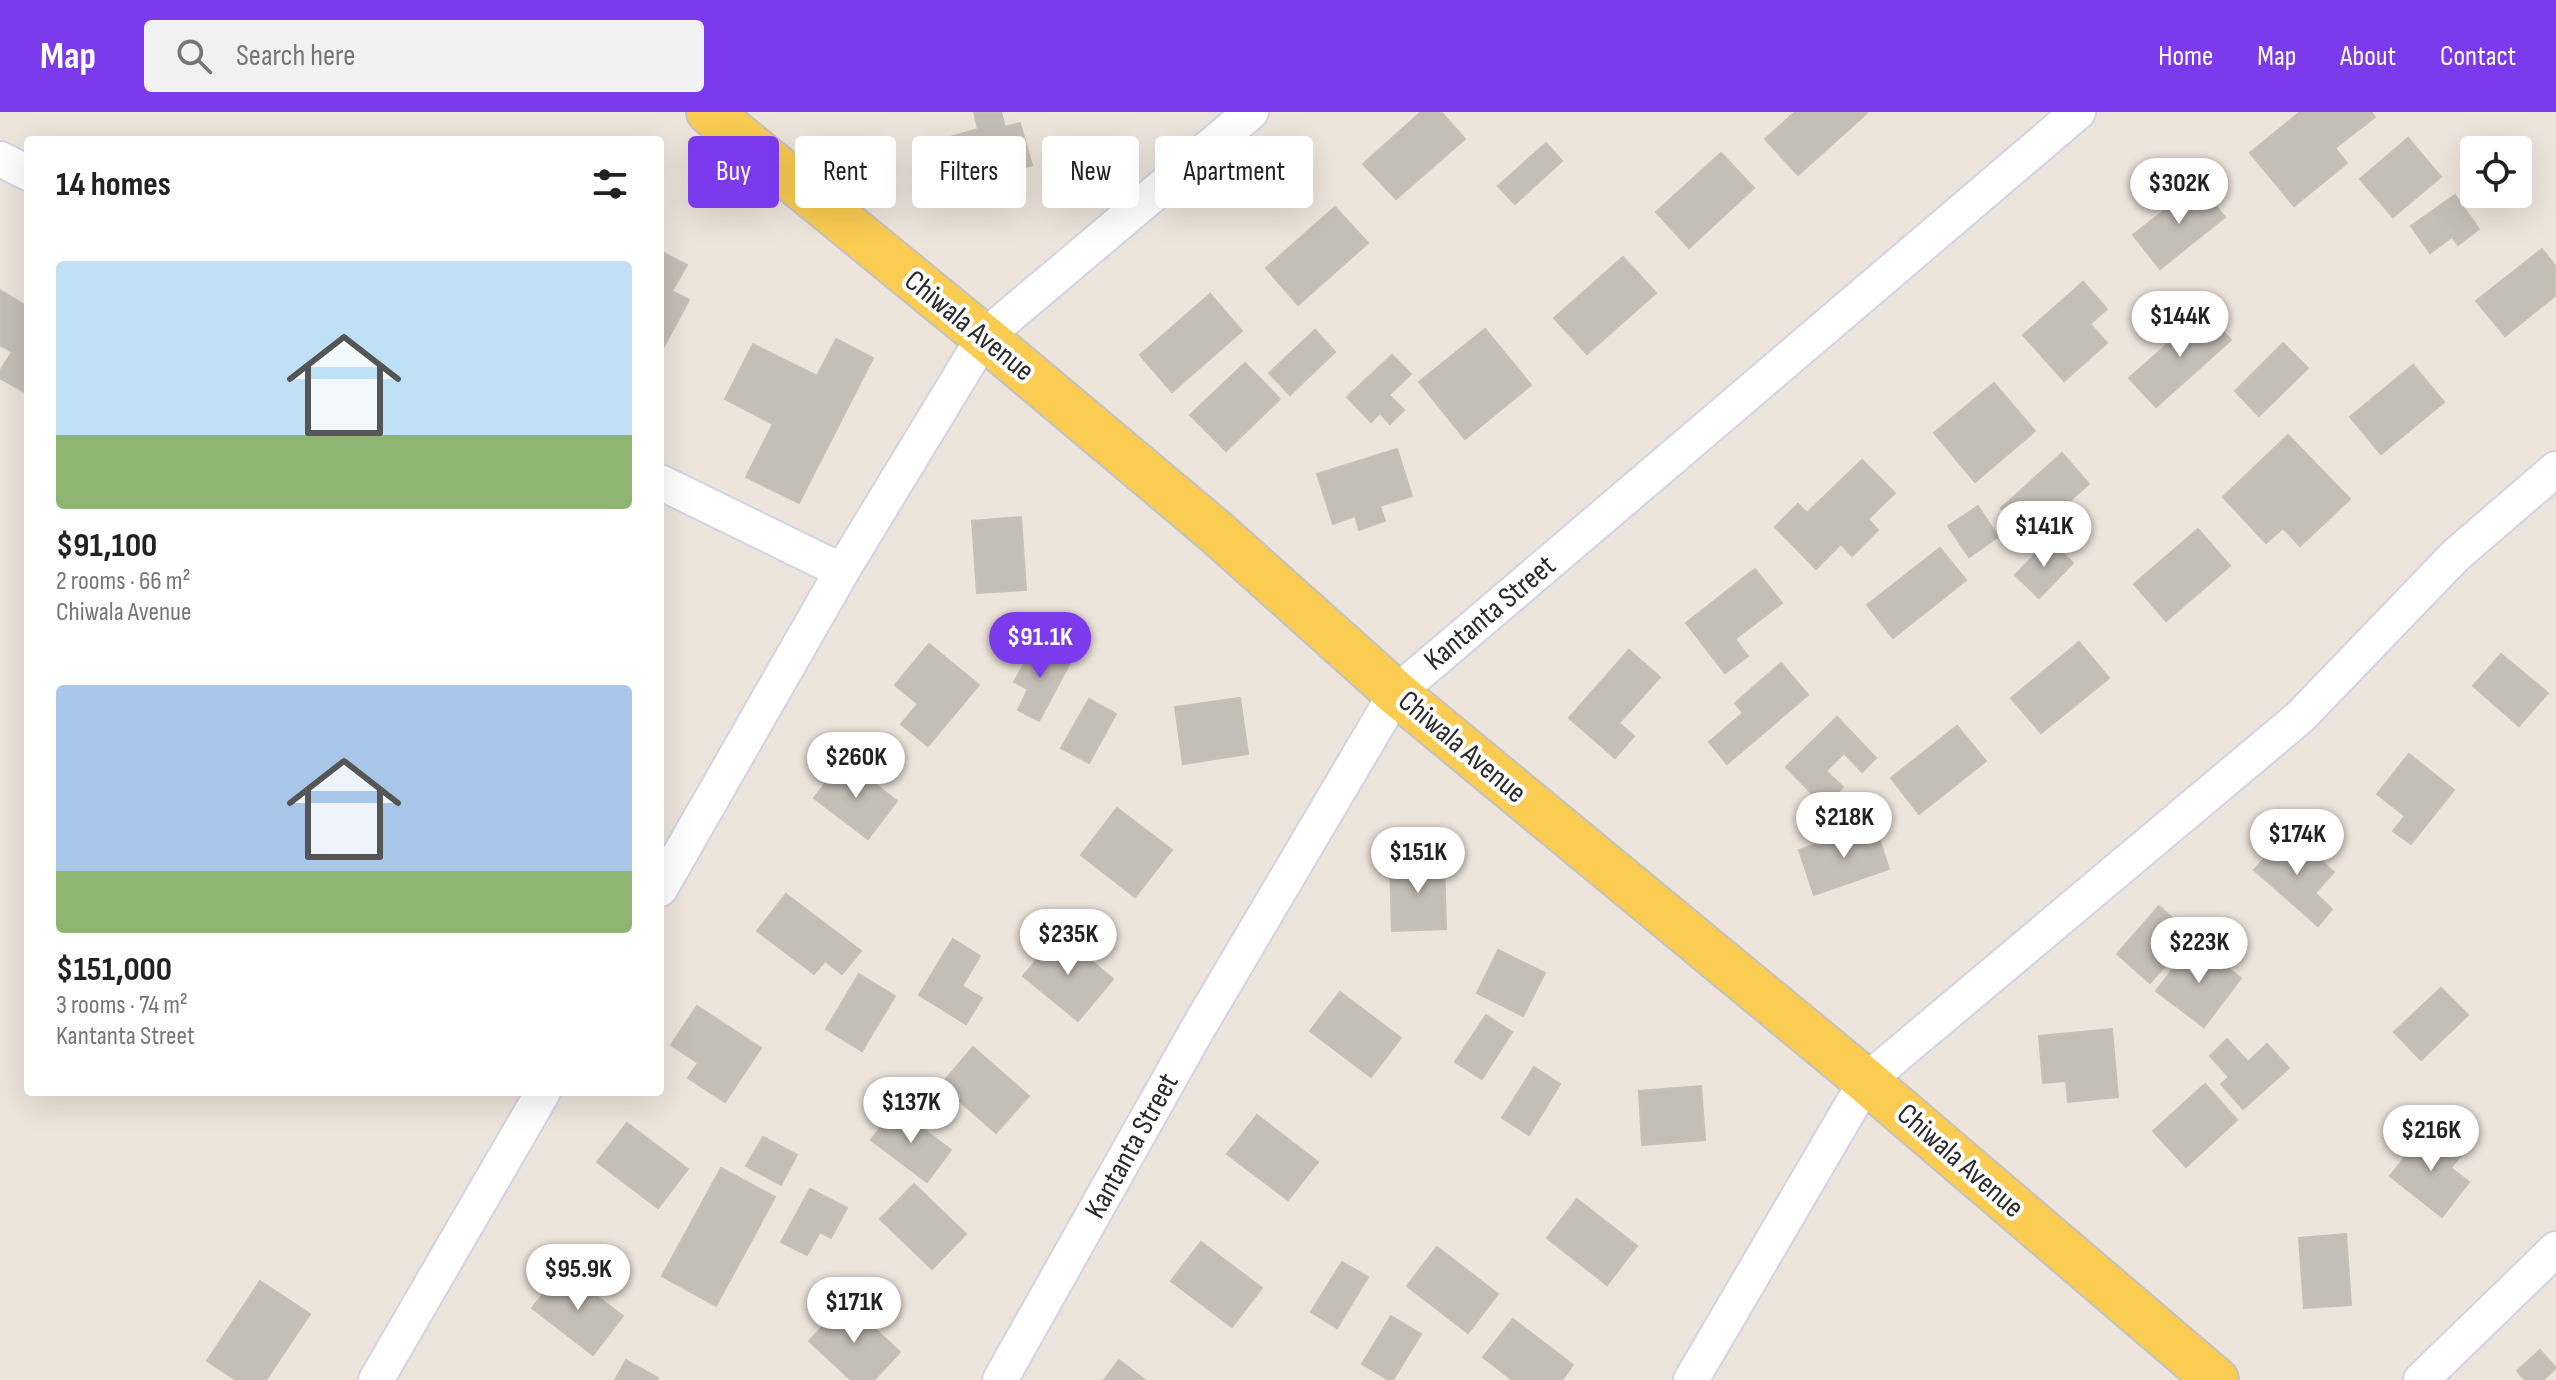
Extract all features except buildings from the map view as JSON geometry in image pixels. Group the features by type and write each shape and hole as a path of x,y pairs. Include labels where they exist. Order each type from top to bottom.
{"main road":[{"name":"Chiwala Avenue","path":"709,112 1215,531 1396,693 1866,1081 2216,1380"}],"street":[{"path":"664,882 842,571 984,337 1251,112"},
{"name":"Kantanta Street","path":"1000,1380 1197,1030 1396,693 2078,112"},
{"path":"0,159 24,171"},
{"path":"1691,1380 1866,1081 2300,717 2456,555 2556,469"},
{"path":"664,484 842,571"},
{"path":"376,1380 541,1096"},
{"path":"2421,1380 2556,1249"}]}
